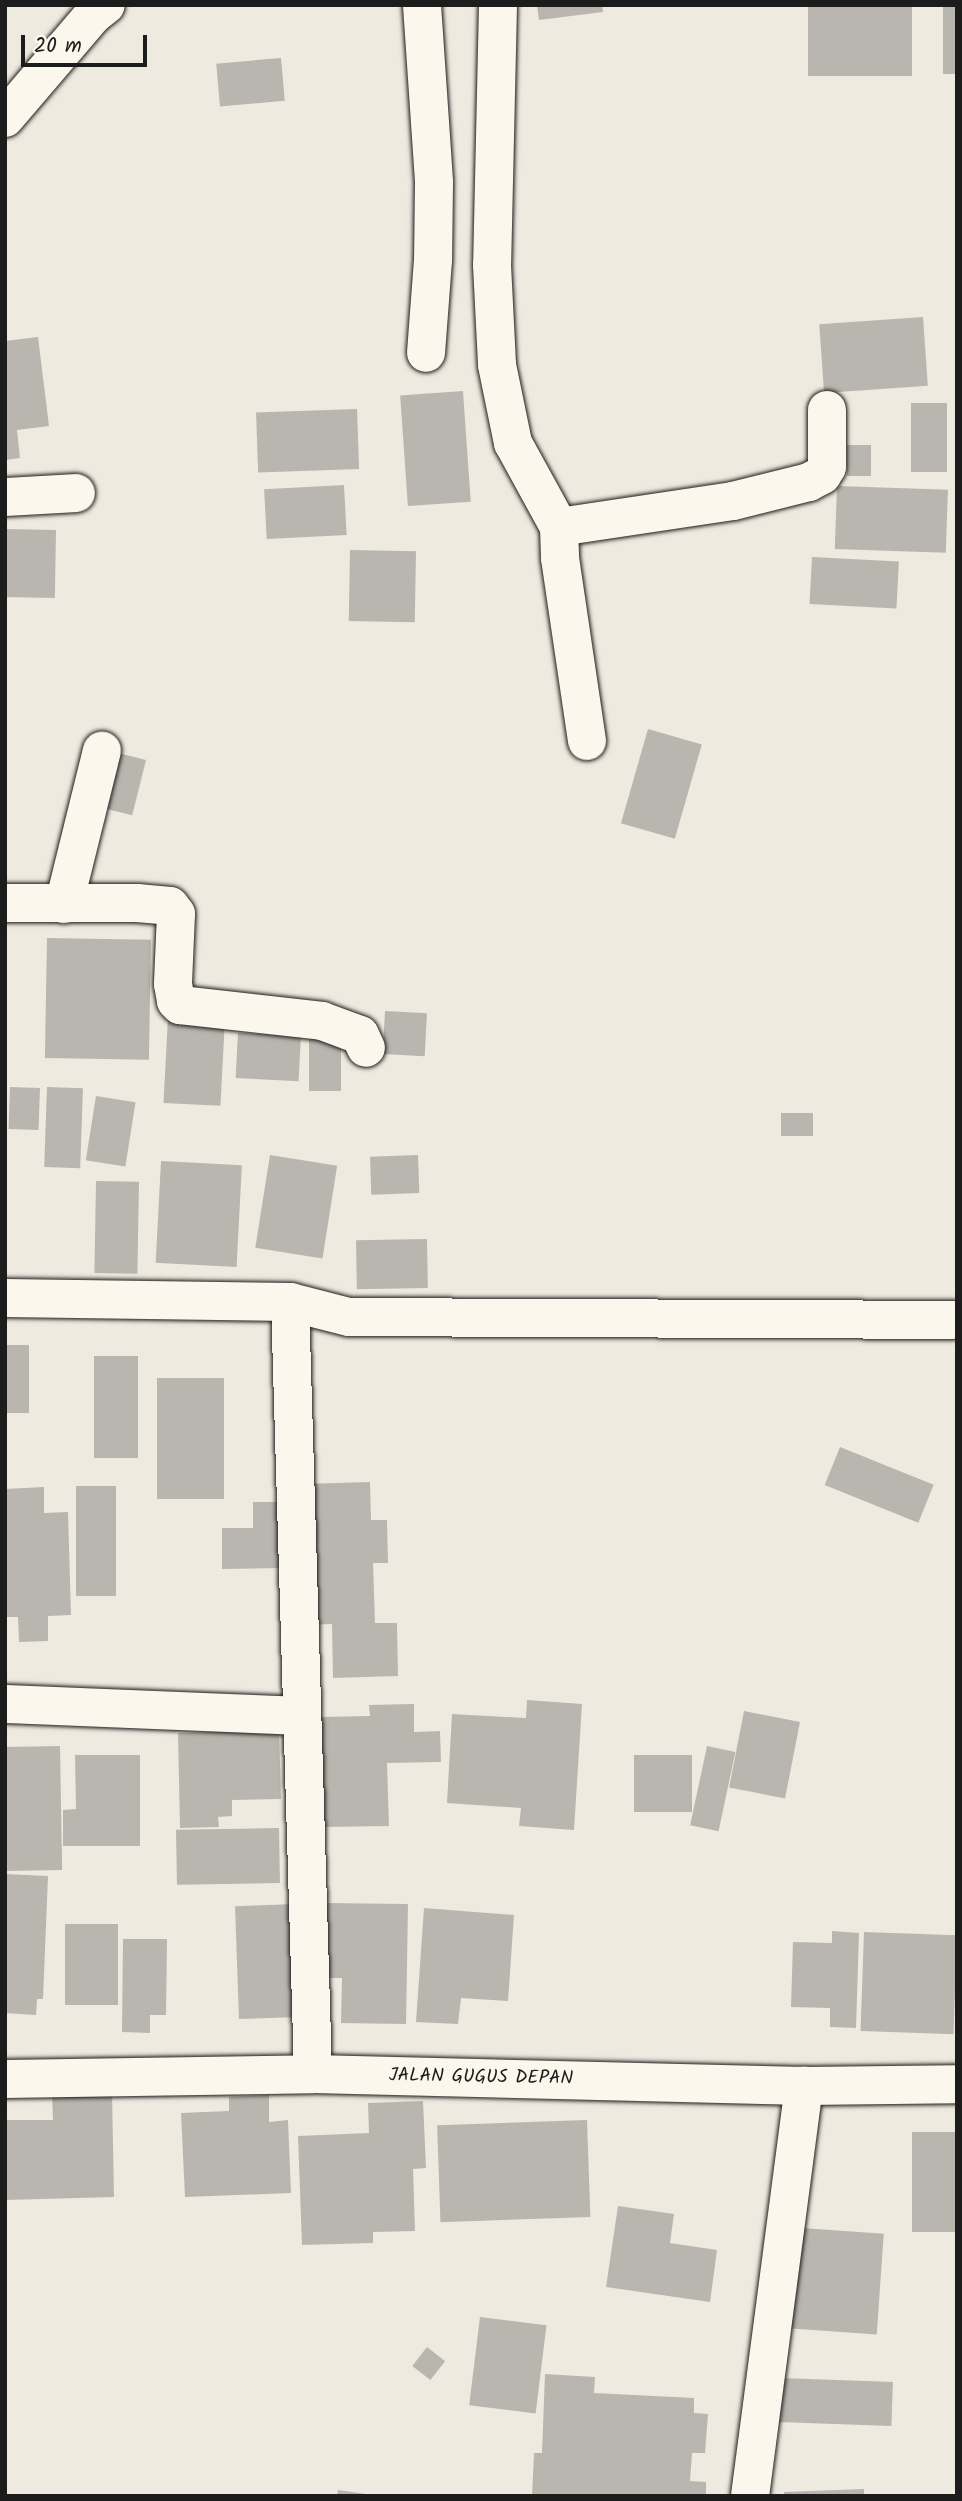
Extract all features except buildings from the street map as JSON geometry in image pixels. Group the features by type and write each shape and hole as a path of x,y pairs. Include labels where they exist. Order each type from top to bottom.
{"street":[{"path":"5,118 93,15 106,5"},
{"path":"422,5 434,183 433,260 426,353"},
{"path":"498,5 492,265 497,365 513,443 559,527 560,558 587,741"},
{"path":"559,527 733,501 809,482 827,467 827,410"},
{"path":"5,497 76,493"},
{"path":"64,904 102,751"},
{"path":"5,903 170,906 176,914 173,984 176,1001 180,1005 322,1021 360,1035 366,1048"},
{"path":"5,1298 290,1302 349,1317 953,1320"},
{"path":"290,1302 313,2074"},
{"path":"5,1704 302,1716"},
{"name":"JALAN GUGUS DEPAN","path":"5,2079 313,2074 804,2086 957,2084"},
{"path":"750,2496 804,2086"}]}
